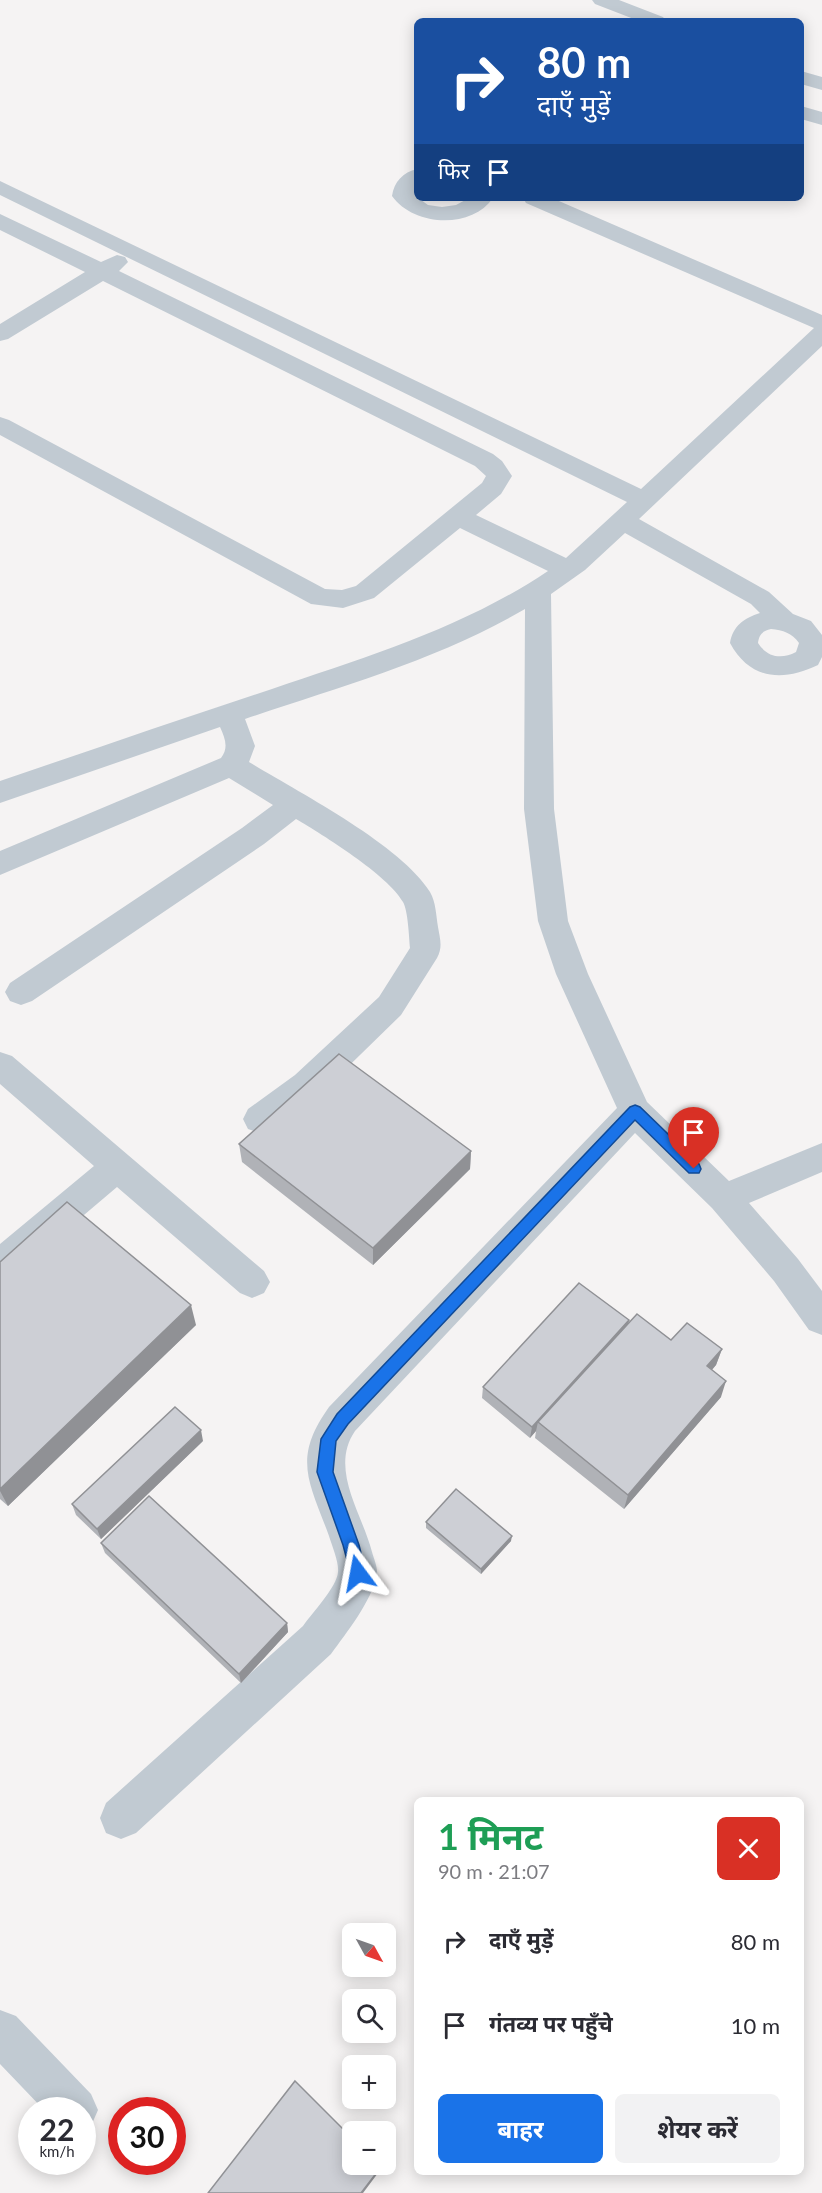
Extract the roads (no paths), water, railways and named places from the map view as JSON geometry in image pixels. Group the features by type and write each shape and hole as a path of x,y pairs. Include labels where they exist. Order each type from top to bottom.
{"street":[{"path":"602,0 648,18"},
{"path":"804,78 822,84"},
{"path":"804,113 822,118"},
{"path":"414,178 404,186 403,196 410,205 422,211 458,213 472,207 479,201"},
{"path":"0,187 644,500"},
{"path":"541,201 822,323"},
{"path":"0,221 484,460 499,476 492,488 364,592 343,599 320,598 0,426"},
{"path":"0,334 134,252"},
{"path":"0,792 396,657 468,628 538,591 568,570 822,333"},
{"path":"795,357 822,370"},
{"path":"457,516 568,570"},
{"path":"622,520 760,598 783,620"},
{"path":"538,591 539,809 553,921 572,974 635,1111 724,1198 786,1270 822,1319"},
{"path":"0,864 231,765 239,756 242,747 228,714"},
{"path":"231,765 293,805 344,834 391,869 418,898 426,949 390,1006 307,1085 260,1119"},
{"path":"21,992 253,836 293,805"},
{"path":"0,1065 252,1282"},
{"path":"121,1818 317,1640 342,1605 358,1573 351,1545 325,1472 328,1439 342,1419 635,1111"},
{"path":"724,1198 822,1157"},
{"path":"0,1265 118,1166"},
{"path":"0,2032 63,2097"}]}
